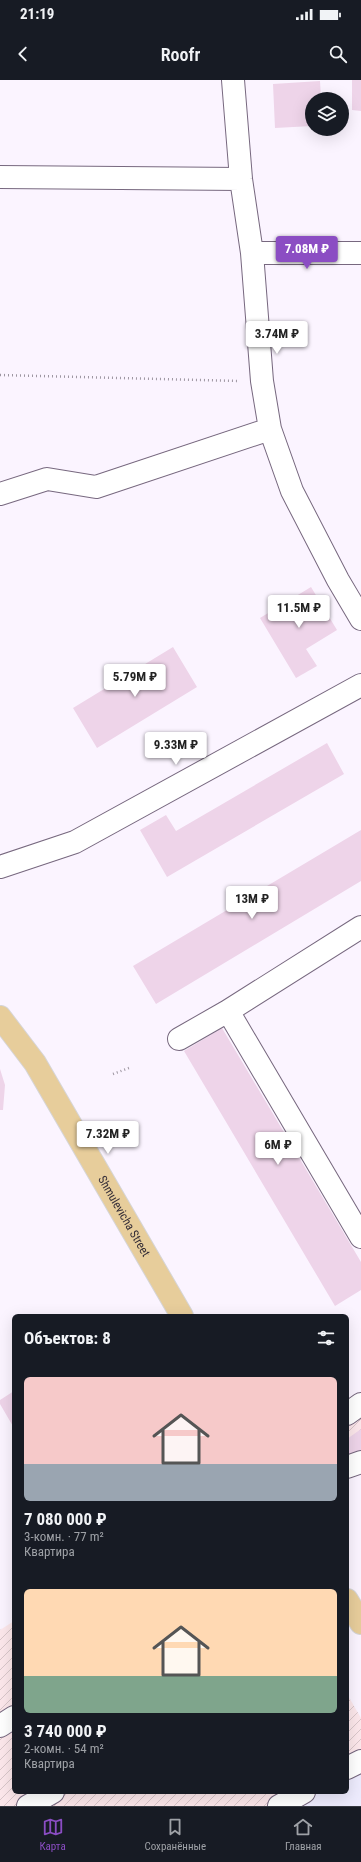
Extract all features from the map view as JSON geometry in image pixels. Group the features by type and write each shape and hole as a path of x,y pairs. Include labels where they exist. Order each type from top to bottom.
{"main road":[{"name":"Shmulevicha Street","path":"0,1018 35,1063 181,1314"},
{"path":"349,1604 357,1622"}],"street":[{"path":"233,80 241,179 252,253 262,381 270,429 292,491 338,580 361,619"},
{"path":"0,177 241,179"},
{"path":"252,253 361,253"},
{"path":"0,494 47,479 96,487 270,429"},
{"path":"0,867 75,842 361,685"},
{"path":"179,1038 228,1011 361,927"},
{"path":"228,1011 361,1237"},
{"path":"349,1413 361,1404"},
{"path":"349,1466 361,1462"},
{"path":"0,1726 12,1718"},
{"path":"349,1767 361,1761"},
{"path":"28,1806 49,1794"},
{"path":"279,1806 300,1794"}],"path":[{"path":"0,375 262,381"},
{"path":"113,1074 129,1068"}],"shaded area":[{"path":"361,1408 361,1470 349,1449 349,1416"},
{"path":"12,1622 12,1794 289,1794 268,1806 0,1806 0,1630"},
{"path":"349,1697 361,1718 361,1753 349,1760"},
{"path":"361,1753 361,1806 268,1806 289,1794 349,1794 349,1760"}],"building":[{"path":"352,80 361,80 361,111 352,110"},
{"path":"320,81 321,92 305,92 305,126 275,128 273,84"},
{"path":"311,587 337,630 306,649 317,666 296,678 260,618"},
{"path":"173,647 197,687 97,748 73,708"},
{"path":"327,743 344,774 167,877 140,830 166,815 176,831"},
{"path":"361,830 361,881 156,1004 133,966"},
{"path":"222,1028 361,1262 361,1290 335,1306 184,1051"},
{"path":"0,1069 5,1085 3,1110 0,1110"},
{"path":"12,1392 12,1425 0,1404 0,1400"},
{"path":"361,1429 361,1456 354,1461 349,1455 349,1438"}]}
